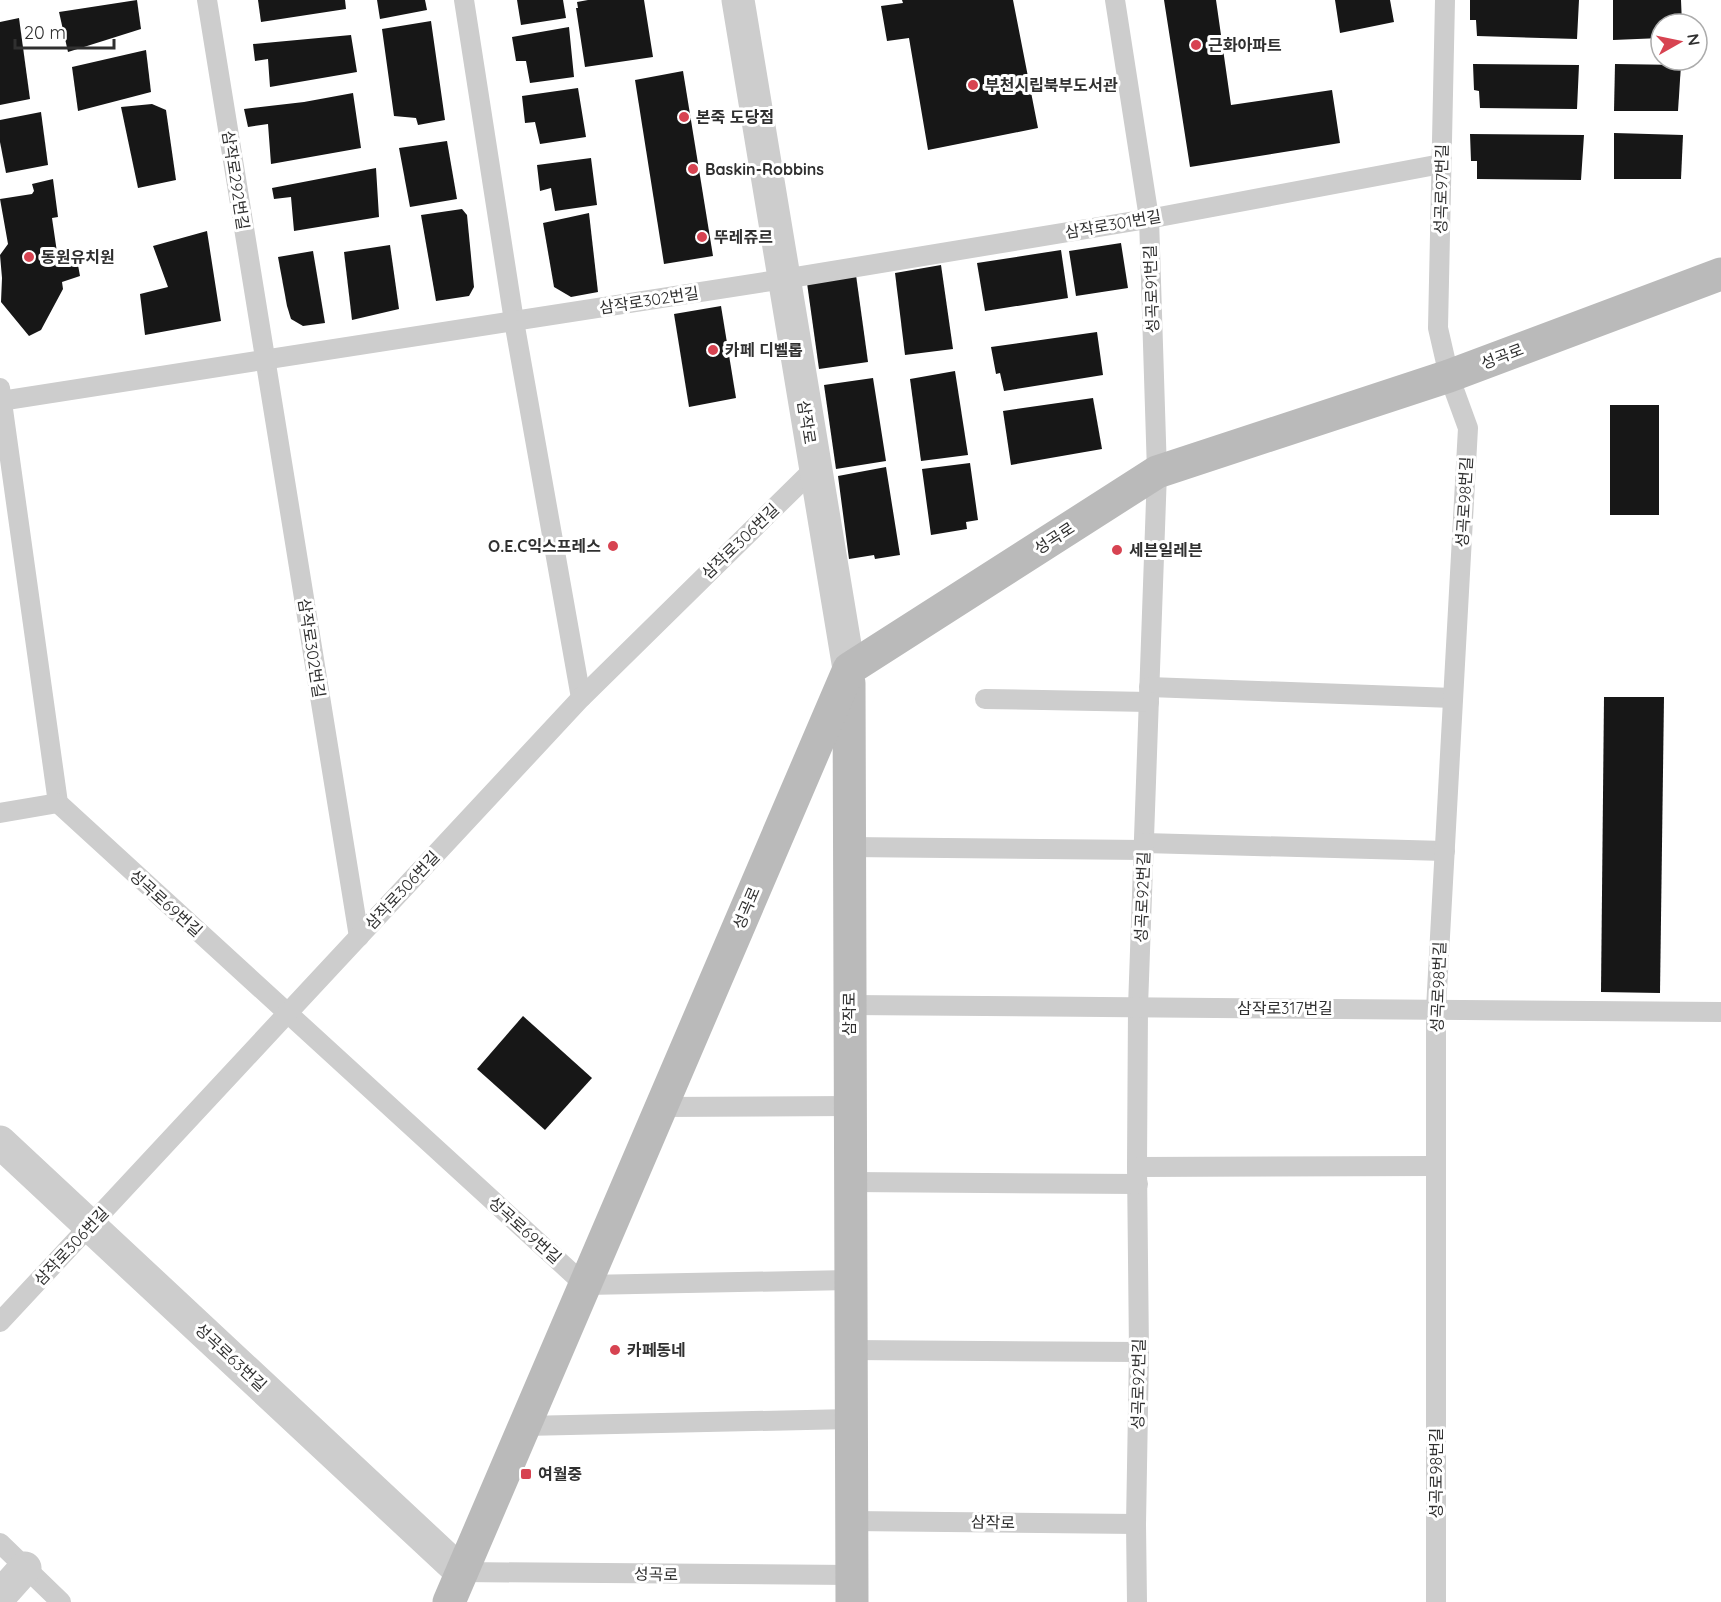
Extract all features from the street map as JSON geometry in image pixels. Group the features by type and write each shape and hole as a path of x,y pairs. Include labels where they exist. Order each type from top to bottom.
{"street":[{"name":"삼작로","path":"738,0 849,669 851,1589"},
{"name":"성곡로","path":"449,1602 849,669 1156,472 1449,376 1721,274"},
{"name":"성곡로63번길","path":"0,1142 461,1572"},
{"path":"0,1596 25,1568"}],"lane":[{"name":"삼작로292번길","path":"207,0 265,360"},
{"path":"464,0 514,321 581,698"},
{"name":"성곡로91번길","path":"1115,0 1149,218 1156,472"},
{"name":"성곡로97번길","path":"1445,0 1438,328 1449,376"},
{"name":"삼작로301번길","path":"784,279 1149,218 1441,164"},
{"name":"삼작로302번길","path":"1,396 265,360 784,279"},
{"name":"삼작로302번길","path":"265,360 359,937"},
{"name":"성곡로98번길","path":"1436,1602 1436,1010 1468,428 1449,376"},
{"path":"0,813 58,803 1,396"},
{"name":"삼작로306번길","path":"0,1322 581,698 815,468"},
{"name":"성곡로92번길","path":"1137,1602 1138,1007 1156,472"},
{"path":"985,699 1149,695 1454,698"},
{"name":"성곡로69번길","path":"58,803 585,1285"},
{"path":"849,847 1144,846"},
{"name":"성곡로92번길","path":"1144,846 1445,851"},
{"name":"삼작로317번길","path":"849,1005 1721,1012"},
{"path":"661,1107 850,1106"},
{"path":"850,1182 1436,1166"},
{"path":"585,1285 850,1280"},
{"path":"851,1350 1139,1352"},
{"path":"524,1426 851,1419"},
{"name":"삼작로","path":"851,1521 1136,1524"},
{"path":"0,1544 61,1602"},
{"name":"성곡로","path":"461,1572 851,1589"}],"building":[{"path":"137,0 141,29 68,52 59,12"},
{"path":"258,0 345,0 346,9 261,22"},
{"path":"377,0 425,0 427,10 380,19"},
{"path":"517,0 563,0 566,18 521,25"},
{"path":"644,0 653,57 585,67 576,8 578,8 577,2"},
{"name":"부천시립북부도서관","path":"902,0 1013,0 1038,128 928,150 909,38 887,41 881,6 903,3"},
{"name":"근화아파트","path":"1164,0 1216,0 1231,105 1332,90 1340,143 1190,167"},
{"path":"1335,0 1390,0 1394,22 1340,33"},
{"path":"1470,0 1579,0 1577,39 1477,36 1476,20 1470,20"},
{"path":"1613,0 1681,0 1682,12 1649,12 1649,38 1613,40"},
{"path":"19,18 30,99 0,105 0,22"},
{"path":"431,21 445,120 418,125 416,118 394,116 382,29"},
{"path":"569,27 574,77 530,83 526,61 516,61 512,37"},
{"path":"351,35 357,72 270,87 268,59 255,61 253,44"},
{"path":"146,50 151,92 78,111 72,67"},
{"path":"1473,64 1579,65 1577,109 1480,108 1479,91 1474,90"},
{"path":"1615,64 1649,65 1649,72 1681,72 1678,111 1614,111"},
{"path":"683,71 713,256 664,264 635,80"},
{"path":"578,88 586,137 540,144 535,122 525,123 522,96"},
{"path":"353,93 361,148 271,164 268,124 248,127 244,109"},
{"path":"152,104 166,110 176,180 138,188 121,107"},
{"path":"41,112 48,165 6,173 0,142 0,120"},
{"path":"1614,133 1683,135 1681,179 1614,179"},
{"path":"1470,134 1584,135 1581,180 1477,179 1477,161 1471,161"},
{"path":"447,141 457,199 410,207 399,148"},
{"path":"591,158 597,205 555,211 551,188 540,191 537,165"},
{"path":"376,168 379,217 294,231 291,197 274,199 272,188"},
{"name":"동원유치원","path":"53,179 58,217 52,218 58,259 76,254 80,276 62,282 63,289 41,330 29,336 1,302 0,255 8,244 0,199 32,194 34,191 32,184"},
{"path":"462,209 467,215 474,287 469,296 436,301 421,215"},
{"path":"589,213 598,292 571,297 554,287 543,223"},
{"path":"207,231 221,321 145,335 140,294 168,287 153,246"},
{"path":"1121,243 1128,288 1076,296 1069,251"},
{"path":"390,245 399,309 352,320 344,252"},
{"path":"1061,250 1068,298 985,311 977,263"},
{"path":"313,251 325,323 303,326 291,319 278,257"},
{"path":"941,265 953,349 905,355 895,273"},
{"path":"856,275 868,362 819,369 807,283"},
{"path":"721,306 736,398 689,407 674,314"},
{"path":"1097,332 1103,375 1004,391 1000,373 996,374 991,347"},
{"path":"955,371 968,455 921,461 910,379"},
{"path":"873,378 886,461 836,469 824,385"},
{"path":"1093,398 1102,449 1011,465 1003,411"},
{"path":"1610,405 1659,405 1659,515 1610,515"},
{"path":"970,463 978,520 966,522 967,529 931,535 922,469"},
{"path":"886,467 900,555 875,559 874,555 849,559 838,476"},
{"path":"1604,697 1664,697 1660,993 1601,992"},
{"path":"523,1016 592,1078 545,1130 477,1069"}],"place":[{"name":"근화아파트","path":"1196,45"},
{"name":"부천시립북부도서관","path":"973,85"},
{"name":"본죽 도당점","path":"684,117"},
{"name":"Baskin-Robbins","path":"693,169"},
{"name":"뚜레쥬르","path":"702,237"},
{"name":"동원유치원","path":"29,257"},
{"name":"카페 디벨롭","path":"713,350"},
{"name":"O.E.C익스프레스","path":"613,546"},
{"name":"세븐일레븐","path":"1117,550"},
{"name":"카페동네","path":"615,1350"},
{"name":"여월중","path":"526,1474"}]}
